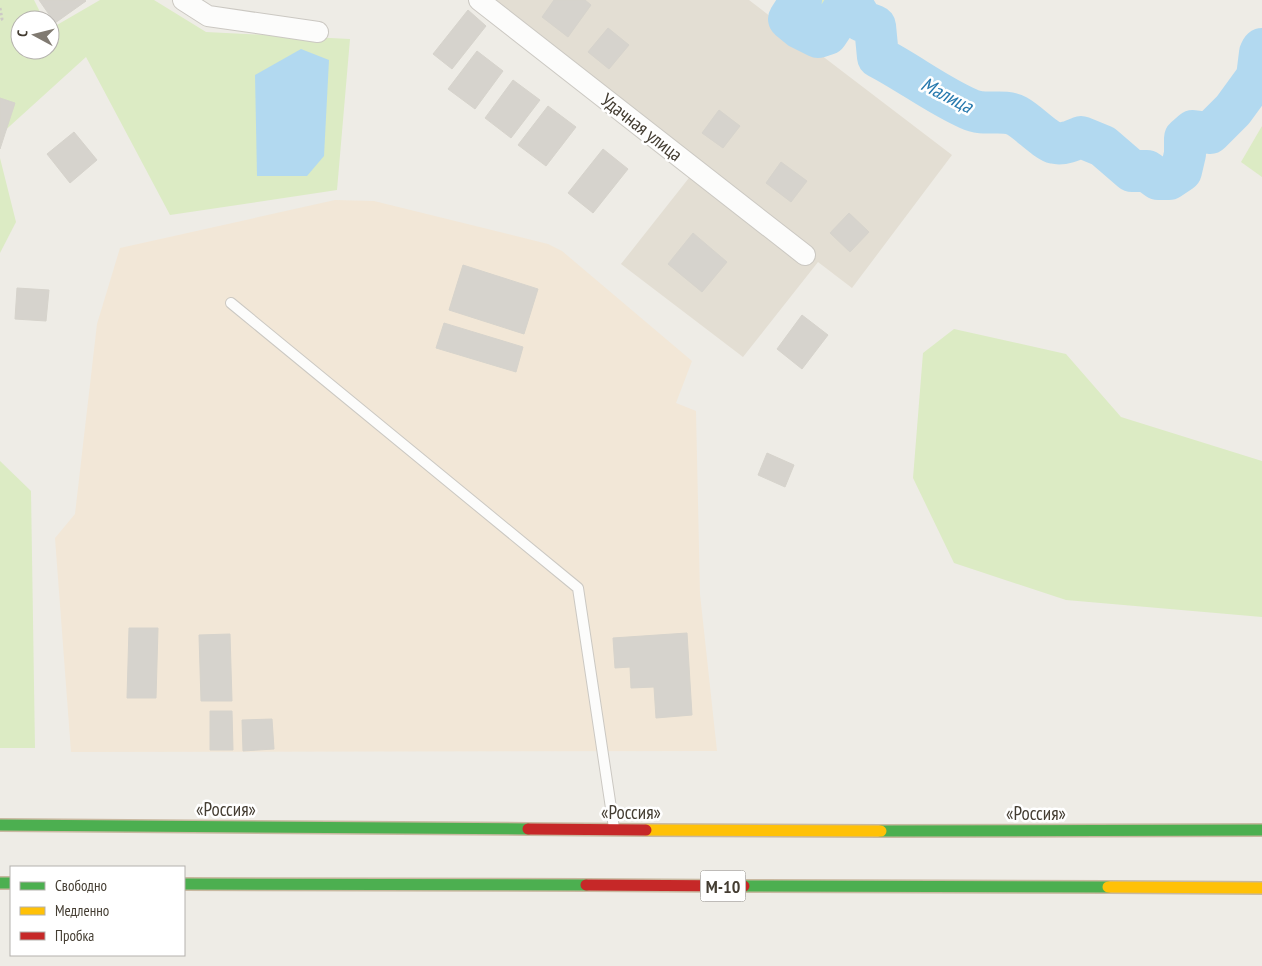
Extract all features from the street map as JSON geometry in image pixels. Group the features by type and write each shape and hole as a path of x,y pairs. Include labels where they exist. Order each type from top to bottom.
{"highway":[{"name":"«Россия»","path":"0,824 782,831 1262,830"},
{"name":"М-10","path":"185,884 1262,888"}],"street":[{"path":"183,0 208,16 318,32"},
{"name":"Удачная улица","path":"479,0 805,255"}],"lane":[{"path":"231,303 578,588 614,829"}],"path":[{"path":"0,8 2,19 0,20"}],"shaded area":[{"path":"479,0 749,0 952,155 852,288 818,262 743,357 621,264 696,169"},
{"path":"335,200 374,201 548,244 562,251 692,361 676,403 696,411 700,594 717,751 71,752 55,538 75,514 97,324 120,248"}],"green space":[{"path":"0,0 34,0 39,10 10,10 10,60 60,60 60,23 100,0 154,0 206,32 350,39 337,190 170,215 86,57 0,135"},
{"path":"809,0 831,0 815,21"},
{"path":"1262,126 1262,177 1241,162"},
{"path":"0,158 16,222 0,253"},
{"path":"954,329 1066,354 1121,417 1262,461 1262,617 1066,600 954,563 913,478 923,353"},
{"path":"0,461 31,491 35,748 0,748"}],"water":[{"path":"301,49 329,60 324,156 307,176 257,176 255,75"}],"building":[{"path":"39,0 86,1 60,19 60,10 46,10"},
{"path":"554,0 585,0 591,5 568,37 542,17"},
{"path":"468,10 486,26 452,69 433,54"},
{"path":"608,28 629,45 609,69 588,52"},
{"path":"477,51 503,71 475,109 448,89"},
{"path":"513,80 540,100 511,138 485,118"},
{"path":"0,98 15,103 0,149"},
{"path":"548,106 576,127 546,166 518,145"},
{"path":"719,110 740,126 723,148 702,133"},
{"path":"74,132 97,160 70,183 47,154"},
{"path":"603,149 628,169 593,213 568,193"},
{"path":"781,162 807,181 791,202 766,183"},
{"path":"849,213 869,232 850,252 830,233"},
{"path":"693,233 727,262 702,292 668,264"},
{"path":"463,265 538,289 524,334 449,310"},
{"path":"17,288 49,290 46,321 15,319"},
{"path":"802,315 828,335 802,369 777,349"},
{"path":"444,323 523,347 516,372 436,348"},
{"path":"767,453 794,465 785,487 758,475"},
{"path":"129,628 158,628 156,698 127,698"},
{"path":"687,633 692,715 656,718 654,687 631,688 630,667 615,668 613,638"},
{"path":"230,634 232,701 201,701 199,635"},
{"path":"210,711 232,711 233,750 210,750"},
{"path":"272,719 274,749 243,751 242,720"}],"waterway":[{"name":"Малица","path":"801,0 789,19 800,28 818,37 827,34 845,7 854,8 862,21 875,26 878,57 946,97 975,111 1005,113 1017,116 1051,142 1065,143 1081,137 1103,146 1132,171 1147,171 1158,179 1169,179 1181,171 1185,154 1185,138 1193,131 1210,133 1233,110 1257,77 1262,49"}],"traffic: fast":[{"path":"0,825 528,829"},
{"path":"881,831 1262,830"},
{"path":"0,883 10,883"},
{"path":"185,884 586,885"},
{"path":"744,886 1108,887"}],"traffic: slow":[{"path":"646,830 881,831"},
{"path":"1108,887 1262,888"}],"traffic: jam":[{"path":"528,829 646,830"},
{"path":"586,885 744,886"}]}
